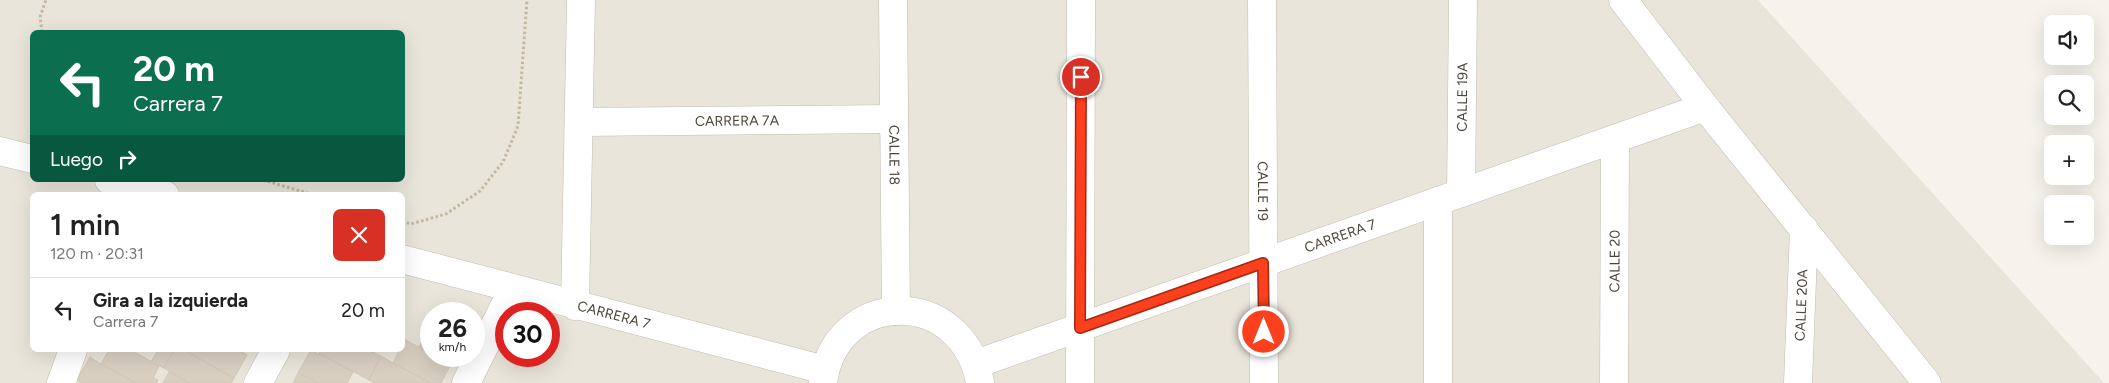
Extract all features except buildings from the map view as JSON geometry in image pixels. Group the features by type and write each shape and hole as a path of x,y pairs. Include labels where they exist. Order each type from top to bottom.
{"street":[{"path":"575,306 581,0"},
{"name":"CALLE 18","path":"893,0 896,311"},
{"path":"1080,383 1081,0"},
{"name":"CALLE 19","path":"1262,0 1264,383"},
{"name":"CALLE 19A","path":"1438,383 1463,0"},
{"path":"1623,0 1705,107 1927,383"},
{"name":"CARRERA 7","path":"978,374 1080,328 1705,107"},
{"name":"CARRERA 7A","path":"579,122 894,119"},
{"name":"CALLE 20","path":"1614,383 1615,139"},
{"path":"0,151 30,159"},
{"path":"114,182 134,191"},
{"name":"CALLE 20A","path":"1798,383 1804,229"},
{"name":"CARRERA 7","path":"405,260 824,376"},
{"path":"466,383 513,289"},
{"path":"824,376 839,341 851,329 864,320 879,314 896,311 913,311 930,316 945,324 958,335 969,349 978,374"},
{"path":"61,383 72,352"},
{"path":"258,383 275,352"}],"path":[{"path":"42,30 40,17 46,0"},
{"path":"405,222 411,224 446,214 480,191 504,162 518,126 527,0"},
{"path":"270,182 304,192"}],"shaded area":[{"path":"0,0 1758,0 2104,383 0,383"}],"route":[{"path":"1081,77 1080,328 1263,263 1264,332"}]}
